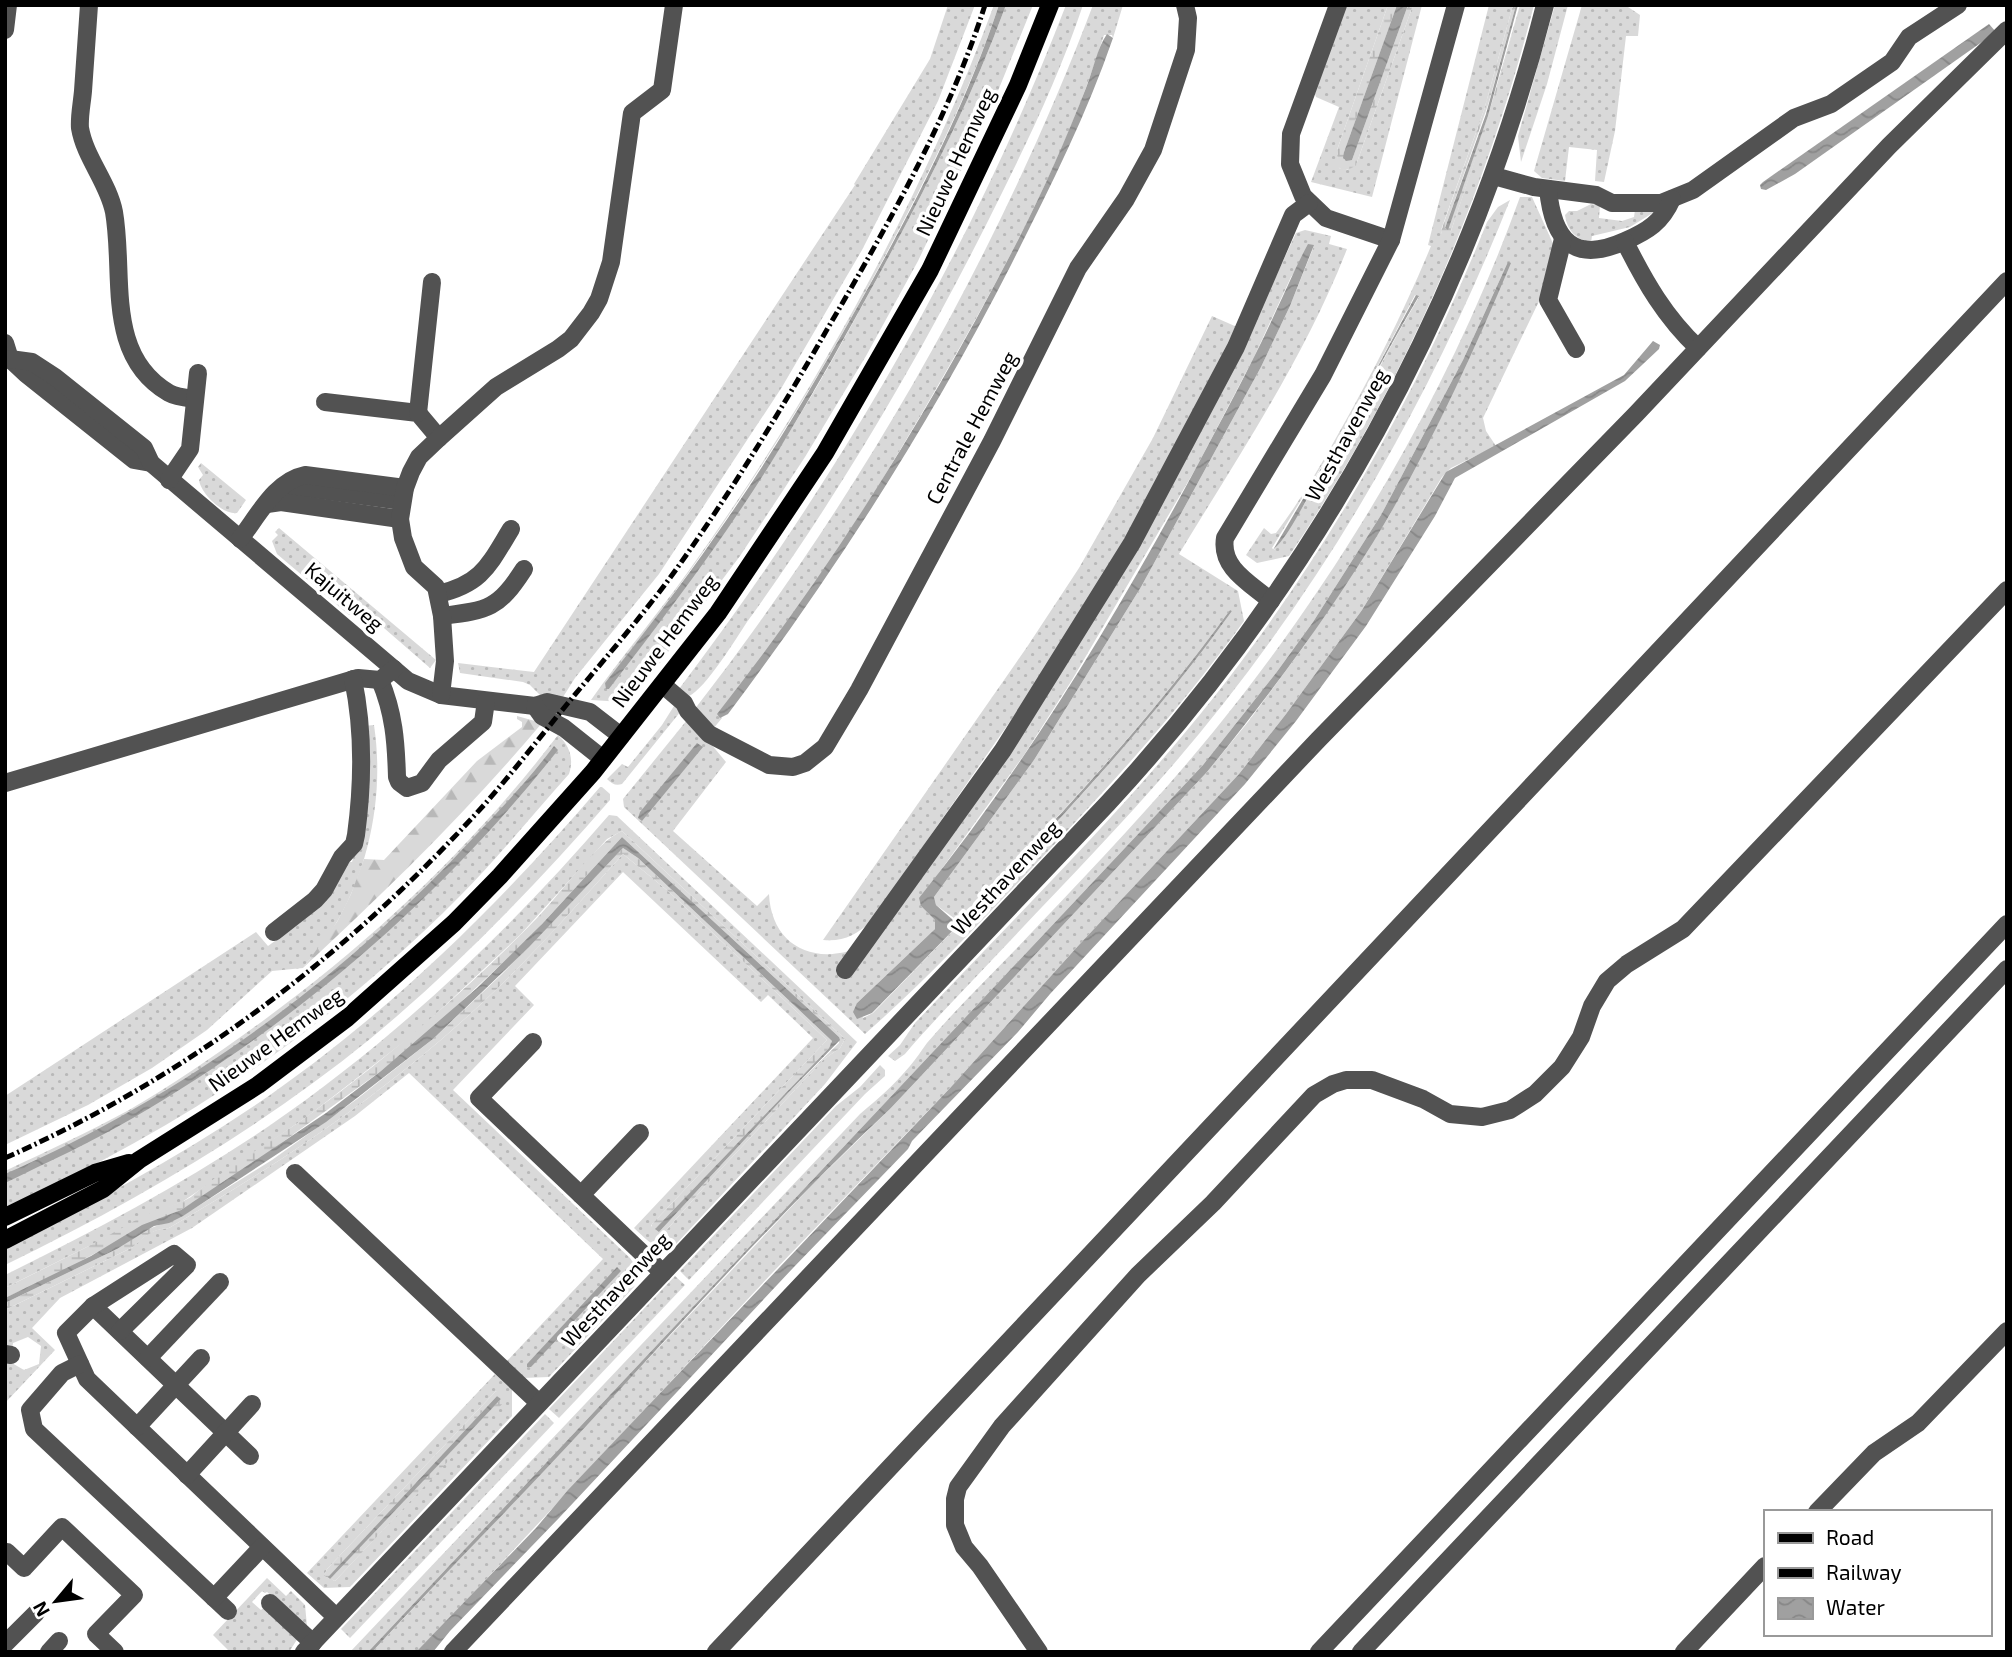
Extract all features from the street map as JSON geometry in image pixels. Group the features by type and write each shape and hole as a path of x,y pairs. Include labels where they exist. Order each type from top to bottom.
{"main road":[{"name":"Nieuwe Hemweg","path":"5,1240 103,1189 139,1160 267,1079 329,1032 454,923 500,876 603,759 718,613 825,453 930,270 1018,85 1050,5"},
{"name":"Nieuwe Hemweg","path":"5,1217 95,1173 139,1160"}],"street":[{"path":"5,30 8,5"},
{"path":"89,5 80,127 86,150 105,185 114,214 119,292 127,342 131,355 142,371 171,394 195,399"},
{"path":"442,695 445,661 438,593 436,587 414,568 403,538 402,503 419,457 496,387 571,339 600,299 611,262 632,113 662,90 674,5"},
{"name":"Centrale Hemweg","path":"663,685 684,703 709,733 758,761 793,767 805,763 825,747 1014,398 1078,268 1126,199 1153,150 1186,50 1188,18 1185,5"},
{"path":"1338,5 1289,145 1292,172 1309,203 1326,218 1391,240"},
{"path":"1271,601 1233,569 1224,555 1225,538 1323,375 1391,240 1456,5"},
{"name":"Westhavenweg","path":"308,1647 1140,769 1200,698 1271,601 1320,527 1388,411 1454,274 1493,176 1545,5"},
{"path":"1493,176 1548,189 1596,195 1612,202 1661,203 1672,199 1693,190 1794,118 1831,104 1892,62 1909,37 1958,5"},
{"path":"453,1652 1318,740 1698,348 1889,146 2007,30"},
{"path":"1548,189 1553,221 1563,239 1577,249 1590,251 1625,242 1654,226 1668,209 1672,199"},
{"path":"845,970 1003,750 1132,543 1236,347 1293,215 1309,203"},
{"path":"1563,239 1548,300 1576,349"},
{"path":"1625,242 1656,300 1679,330 1698,348"},
{"path":"716,1652 2007,281"},
{"path":"418,413 432,282"},
{"name":"Kajuitweg","path":"7,354 134,460 150,463 240,539 387,675 442,695 535,706 547,702 590,712 621,737"},
{"path":"169,480 190,449 198,373"},
{"path":"325,402 418,413 439,438"},
{"path":"240,539 288,481 305,475 402,503"},
{"path":"271,499 281,502 402,503"},
{"path":"438,593 461,588 474,580 487,566 511,529"},
{"path":"442,616 481,611 492,606 511,589 524,569"},
{"path":"1039,1652 964,1547 955,1525 955,1499 958,1487 1002,1426 1120,1295 1213,1203 1306,1103 1323,1089 1346,1080 1372,1080 1423,1099 1450,1114 1466,1117 1489,1116 1510,1110 1535,1094 1562,1068 1573,1052 1595,1000 1607,981 1627,964 1683,929 2007,590"},
{"path":"5,783 354,679 387,675 396,740 397,777 407,788 422,783 439,760 483,722 486,701"},
{"path":"274,932 315,900 324,890 342,857 354,844 362,760 354,679"},
{"path":"535,706 542,716 564,728 603,759"},
{"path":"1320,1652 2007,924"},
{"path":"1361,1652 2007,969"},
{"path":"533,1042 480,1098 663,1273"},
{"path":"581,1195 640,1133"},
{"path":"295,1173 539,1404"},
{"path":"120,1331 187,1265 174,1254 93,1306 66,1333 87,1379 337,1617"},
{"path":"148,1358 220,1282"},
{"path":"93,1306 250,1456"},
{"path":"1819,1510 1874,1453 1918,1423 2007,1331"},
{"path":"137,1426 201,1358"},
{"path":"80,1364 62,1373 30,1409 34,1429 228,1611"},
{"path":"187,1475 252,1404"},
{"path":"5,1554 7,1552 24,1568 62,1527 134,1595 96,1634 115,1652"},
{"path":"214,1598 262,1547"},
{"path":"1684,1652 1764,1567"},
{"path":"270,1603 308,1647"},
{"path":"5,1644 36,1613"}],"green space":[{"path":"948,5 975,5 938,101 862,250 782,387 659,574 575,678 563,697 540,695 523,682 460,673 458,663 534,672 855,185 930,59"},
{"path":"994,5 999,5 987,39 944,140 848,323 751,482 680,584 605,683 609,689 719,540 819,383 932,174 979,74 1006,5 1033,5 991,108 918,261 866,356 805,457 740,556 638,692 623,702 591,700 678,586 735,504 821,367 898,226 933,153"},
{"path":"1066,5 1083,5 1062,61 1013,170 933,326 875,427 813,526 720,663 696,692 689,696 679,689 793,528 846,445 944,274 1029,96"},
{"path":"1093,5 1123,5 1113,38 1112,35 1104,35 1072,123 1053,166 990,293 866,506 780,633 718,713 722,718 713,729 694,710 813,545 920,372 1014,192"},
{"path":"1345,5 1388,5 1337,150 1339,168 1347,170 1356,165 1413,5 1422,5 1372,197 1311,182 1339,107 1316,97 1315,94"},
{"path":"1388,5 1397,5 1344,152 1344,160 1352,160 1408,5 1413,5 1356,165 1342,170 1338,167 1337,150"},
{"path":"1489,5 1513,5 1484,110 1441,230 1442,234 1451,231 1489,117 1520,5 1534,5 1491,150 1435,291 1403,360 1368,427 1289,556 1257,563 1246,555 1264,528 1271,534 1276,533 1318,469 1389,339 1431,246 1428,245","holes":["1415,295 1419,297 1314,489 1274,550 1272,548 1347,424"]},
{"path":"1513,5 1516,5 1488,105 1445,228 1447,229 1488,116 1520,5 1490,116 1451,231 1446,235 1442,234 1484,110"},
{"path":"1555,5 1568,5 1547,84 1521,162 1518,136"},
{"path":"1582,5 1625,5 1640,15 1638,36 1626,36 1615,131 1604,182 1595,181 1597,150 1569,147 1565,181 1542,178 1534,171"},
{"path":"1520,197 1532,197 1555,248 1553,272 1483,418 1486,431 1496,446 1451,468 1442,477 1362,610 1239,774 951,1087 774,1271 449,1619 416,1652 372,1652 812,1185 890,1109 1207,772 1248,722 1304,646 1388,518 1442,415 1508,262 1463,360 1381,515 1313,622 1203,765 368,1652 350,1652 860,1114 898,1079 927,1043 1117,841 1214,731 1306,608 1389,477 1461,340"},
{"path":"1510,200 1443,352 1405,425 1365,497 1274,636 1225,702 1128,816 905,1054 895,1061 888,1056 900,1045 915,1023 1143,781 1214,697 1256,642 1333,528 1368,469 1432,348 1487,222 1498,207"},
{"path":"1591,204 1600,205 1599,218 1622,221 1634,217 1635,210 1656,211 1630,227 1592,236 1591,243 1573,234 1565,215 1569,211 1577,211"},
{"path":"1305,230 1331,236 1329,244 1347,249 1291,367 1179,554 1238,591 1244,621 1169,717 1088,809 950,953 865,1034 624,807 623,799 687,720 726,762 673,831 757,906 769,894 776,924 794,944 819,954 849,951 836,972 846,979 1021,732 1271,287 1296,233","holes":["1314,246 1261,367 1141,587 1034,760 934,897 936,905 958,921 1134,732 1230,610 1232,611 1149,717 1060,818 873,1013 863,1018 857,1003 935,929 935,920 921,906 933,881 1024,755 1072,680 1196,468 1254,357 1291,277"]},
{"path":"1212,316 1237,327 1172,459 1050,664 871,921 849,937 823,940 1079,568 1153,438"},
{"path":"201,463 246,500 237,513 225,511 213,503 204,491 199,480 203,475 198,467"},
{"path":"279,528 436,660 430,668 369,615 349,615 277,554 272,541 278,535 275,532"},
{"path":"674,706 681,711 622,784 616,785 609,781 607,779 622,764 628,767"},
{"path":"517,716 542,723 426,849 303,968 337,922 364,859 384,860 477,761 522,727"},
{"path":"374,725 377,750 376,800 367,850 338,920 303,968 272,971 207,1030 152,1068 88,1105 5,1145 5,1096 256,932 268,946 305,919 323,901 347,862 352,862 358,843 364,726"},
{"path":"558,735 570,753 569,774 459,897 357,991 247,1074 189,1111 68,1178 5,1207 5,1171 99,1126 161,1091 296,996 377,929 454,856 525,777"},
{"path":"600,787 610,794 610,800 553,863 495,925 370,1039 284,1104 194,1162 101,1216 5,1265 5,1247 100,1198 193,1145 254,1106 349,1035 394,998 480,917"},
{"path":"609,815 617,816 857,1042 825,1084 676,1244 663,1247 653,1244 634,1228 813,1038 768,995 761,1002 623,872 515,986 534,1005 453,1090 630,1258 637,1275 634,1287 549,1377 523,1378 506,1362 603,1259 409,1073 355,1116 192,1228 60,1298 32,1328 55,1350 5,1403 5,1359 24,1370 39,1364 41,1346 28,1337 13,1343 12,1351 5,1350 5,1310 133,1247 153,1232 169,1228 260,1173 348,1113 391,1081 472,1012 540,945 623,854 668,891 827,1040 652,1224 651,1226 663,1234 823,1060 840,1048 845,1039 622,831 607,839 520,935 419,1030 308,1116 182,1202 5,1288 5,1275 106,1223 205,1167 269,1126 362,1057 491,942"},
{"path":"622,831 845,1039 840,1048 823,1060 663,1234 653,1234 652,1224 827,1040 668,891 623,854 540,945 472,1012 391,1081 348,1113 260,1173 169,1228 153,1232 133,1247 5,1310 5,1303 117,1249 146,1230 182,1216 272,1160 357,1099 433,1039 502,974 623,848 638,858 832,1041 829,1048 656,1228 659,1232 788,1093 839,1043 839,1037 622,837 529,938 430,1031 381,1071 251,1165 181,1210 134,1230 57,1274 5,1298 5,1288 143,1216 191,1197 339,1093 398,1046 483,971 537,918 590,857"},
{"path":"880,1065 885,1070 885,1076 689,1280 680,1271 836,1106 860,1087"},
{"path":"675,1276 685,1285 559,1418 549,1409"},
{"path":"495,1374 512,1390 512,1416 350,1587 324,1588 307,1573","holes":["496,1391 504,1401 335,1581 324,1576 327,1569"]},
{"path":"496,1391 503,1395 505,1401 335,1581 324,1576 327,1569","holes":["497,1396 501,1399 329,1578"]},
{"path":"545,1414 554,1423 350,1638 341,1629"},
{"path":"267,1578 286,1596 291,1591 305,1605 307,1626 267,1592 262,1591 252,1602 261,1610 266,1605 298,1638 289,1652 230,1652 213,1635"}],"water":[{"path":"999,5 1006,5 979,74 948,141 898,240 831,361 780,448 719,541 609,689 606,689 605,683 676,591 737,505 832,351 887,254 940,150 972,78"},
{"path":"1397,5 1408,5 1352,160 1346,161 1343,158 1344,152"},
{"path":"1516,5 1488,116 1448,230 1445,228 1486,114"},
{"path":"1989,24 1996,32 1795,174 1766,190 1761,189 1763,182"},
{"path":"1107,34 1113,38 1066,153 1011,265 948,382 879,496 806,606 728,714 720,718 717,714 801,601 880,484 952,362 1037,201 1071,126 1100,46"},
{"path":"1308,244 1314,245 1290,306 1261,367 1141,587 1034,760 934,897 936,905 953,920 958,921 1134,732 1230,610 1232,611 1149,717 1060,818 872,1013 857,1019 853,1012 857,1003 935,929 935,920 921,906 919,898 1033,743 1102,634 1228,409"},
{"path":"1508,262 1511,263 1453,394 1386,521 1301,650 1207,772 890,1109 774,1224 372,1652 368,1652 1203,765 1313,622 1381,515 1463,360"},
{"path":"1416,295 1419,296 1290,529 1273,550 1347,424"},
{"path":"1653,341 1660,345 1659,349 1625,381 1455,478 1435,516 1366,626 1296,721 1245,784 1018,1032 912,1141 908,1149 433,1652 416,1652 951,1087 1239,774 1362,610 1446,472 1624,375"},
{"path":"697,743 703,747 642,821 638,818 640,812"},
{"path":"554,746 558,750 465,856 363,954 308,999 251,1042 133,1118 5,1183 5,1174 135,1109 197,1071 315,986 423,889 505,804"},
{"path":"622,837 840,1040 659,1232 655,1229 829,1048 832,1041 638,858 623,848 529,947 433,1039 326,1122 183,1216 154,1226 117,1249 5,1303 5,1298 91,1256 142,1225 181,1210 326,1113 381,1071 477,988 542,924"},
{"path":"617,1267 621,1271 531,1367 527,1367 527,1364"},
{"path":"497,1396 501,1399 330,1579 328,1577"}],"railway":[{"path":"5,1158 73,1126 138,1089 202,1050 263,1007 378,911 495,793 667,582 755,450 893,214 953,90 985,5"}]}
